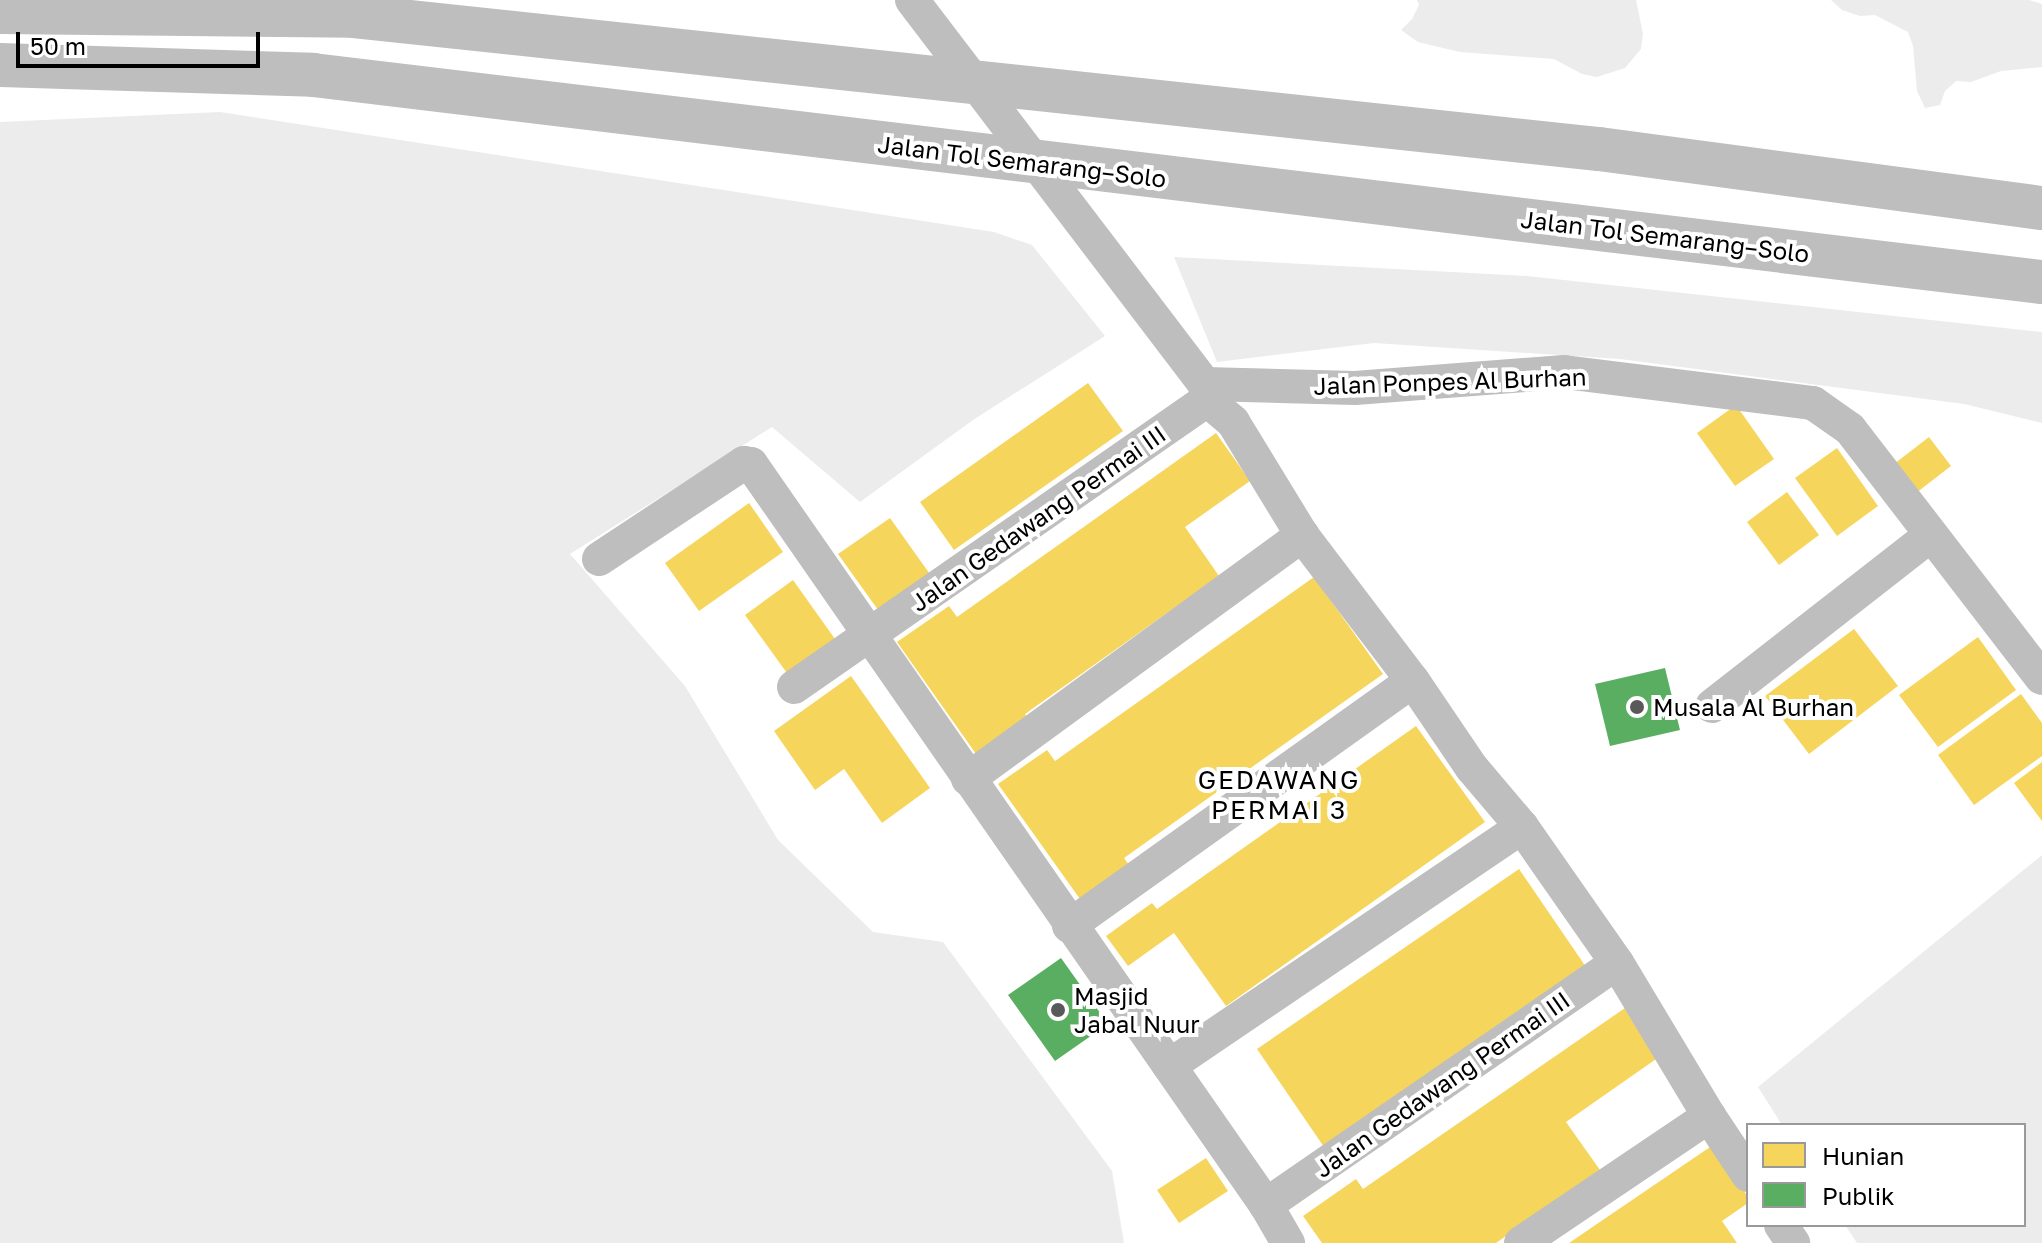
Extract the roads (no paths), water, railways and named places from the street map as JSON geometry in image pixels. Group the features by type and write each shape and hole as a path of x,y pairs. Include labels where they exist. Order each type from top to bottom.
{"highway":[{"path":"0,12 354,16 1599,149 2042,208"},
{"name":"Jalan Tol Semarang–Solo","path":"0,65 328,77 2042,282"}],"street":[{"path":"912,0 1166,332 1206,392 1233,422 1302,535 1413,681 1472,768 1522,827 1617,963 1746,1172"},
{"name":"Jalan Ponpes Al Burhan","path":"1206,392 1355,388 1564,372 1801,400 1833,414 1850,429 2042,678"},
{"name":"Jalan Gedawang Permai III","path":"794,687 1206,392"},
{"path":"599,559 749,462 1266,1205 1288,1243"},
{"path":"968,779 1302,535"},
{"path":"1712,706 1931,535"},
{"path":"1069,926 1413,681"},
{"path":"1169,1066 1522,827"},
{"name":"Jalan Gedawang Permai III","path":"1266,1205 1617,963"},
{"path":"1521,1243 1709,1116"}],"place":[{"name":"Musala Al Burhan","path":"1637,707"},
{"name":"Masjid Jabal Nuur","path":"1058,1010"}],"district":[{"name":"GEDAWANG PERMAI 3","path":"1279,795"}]}
